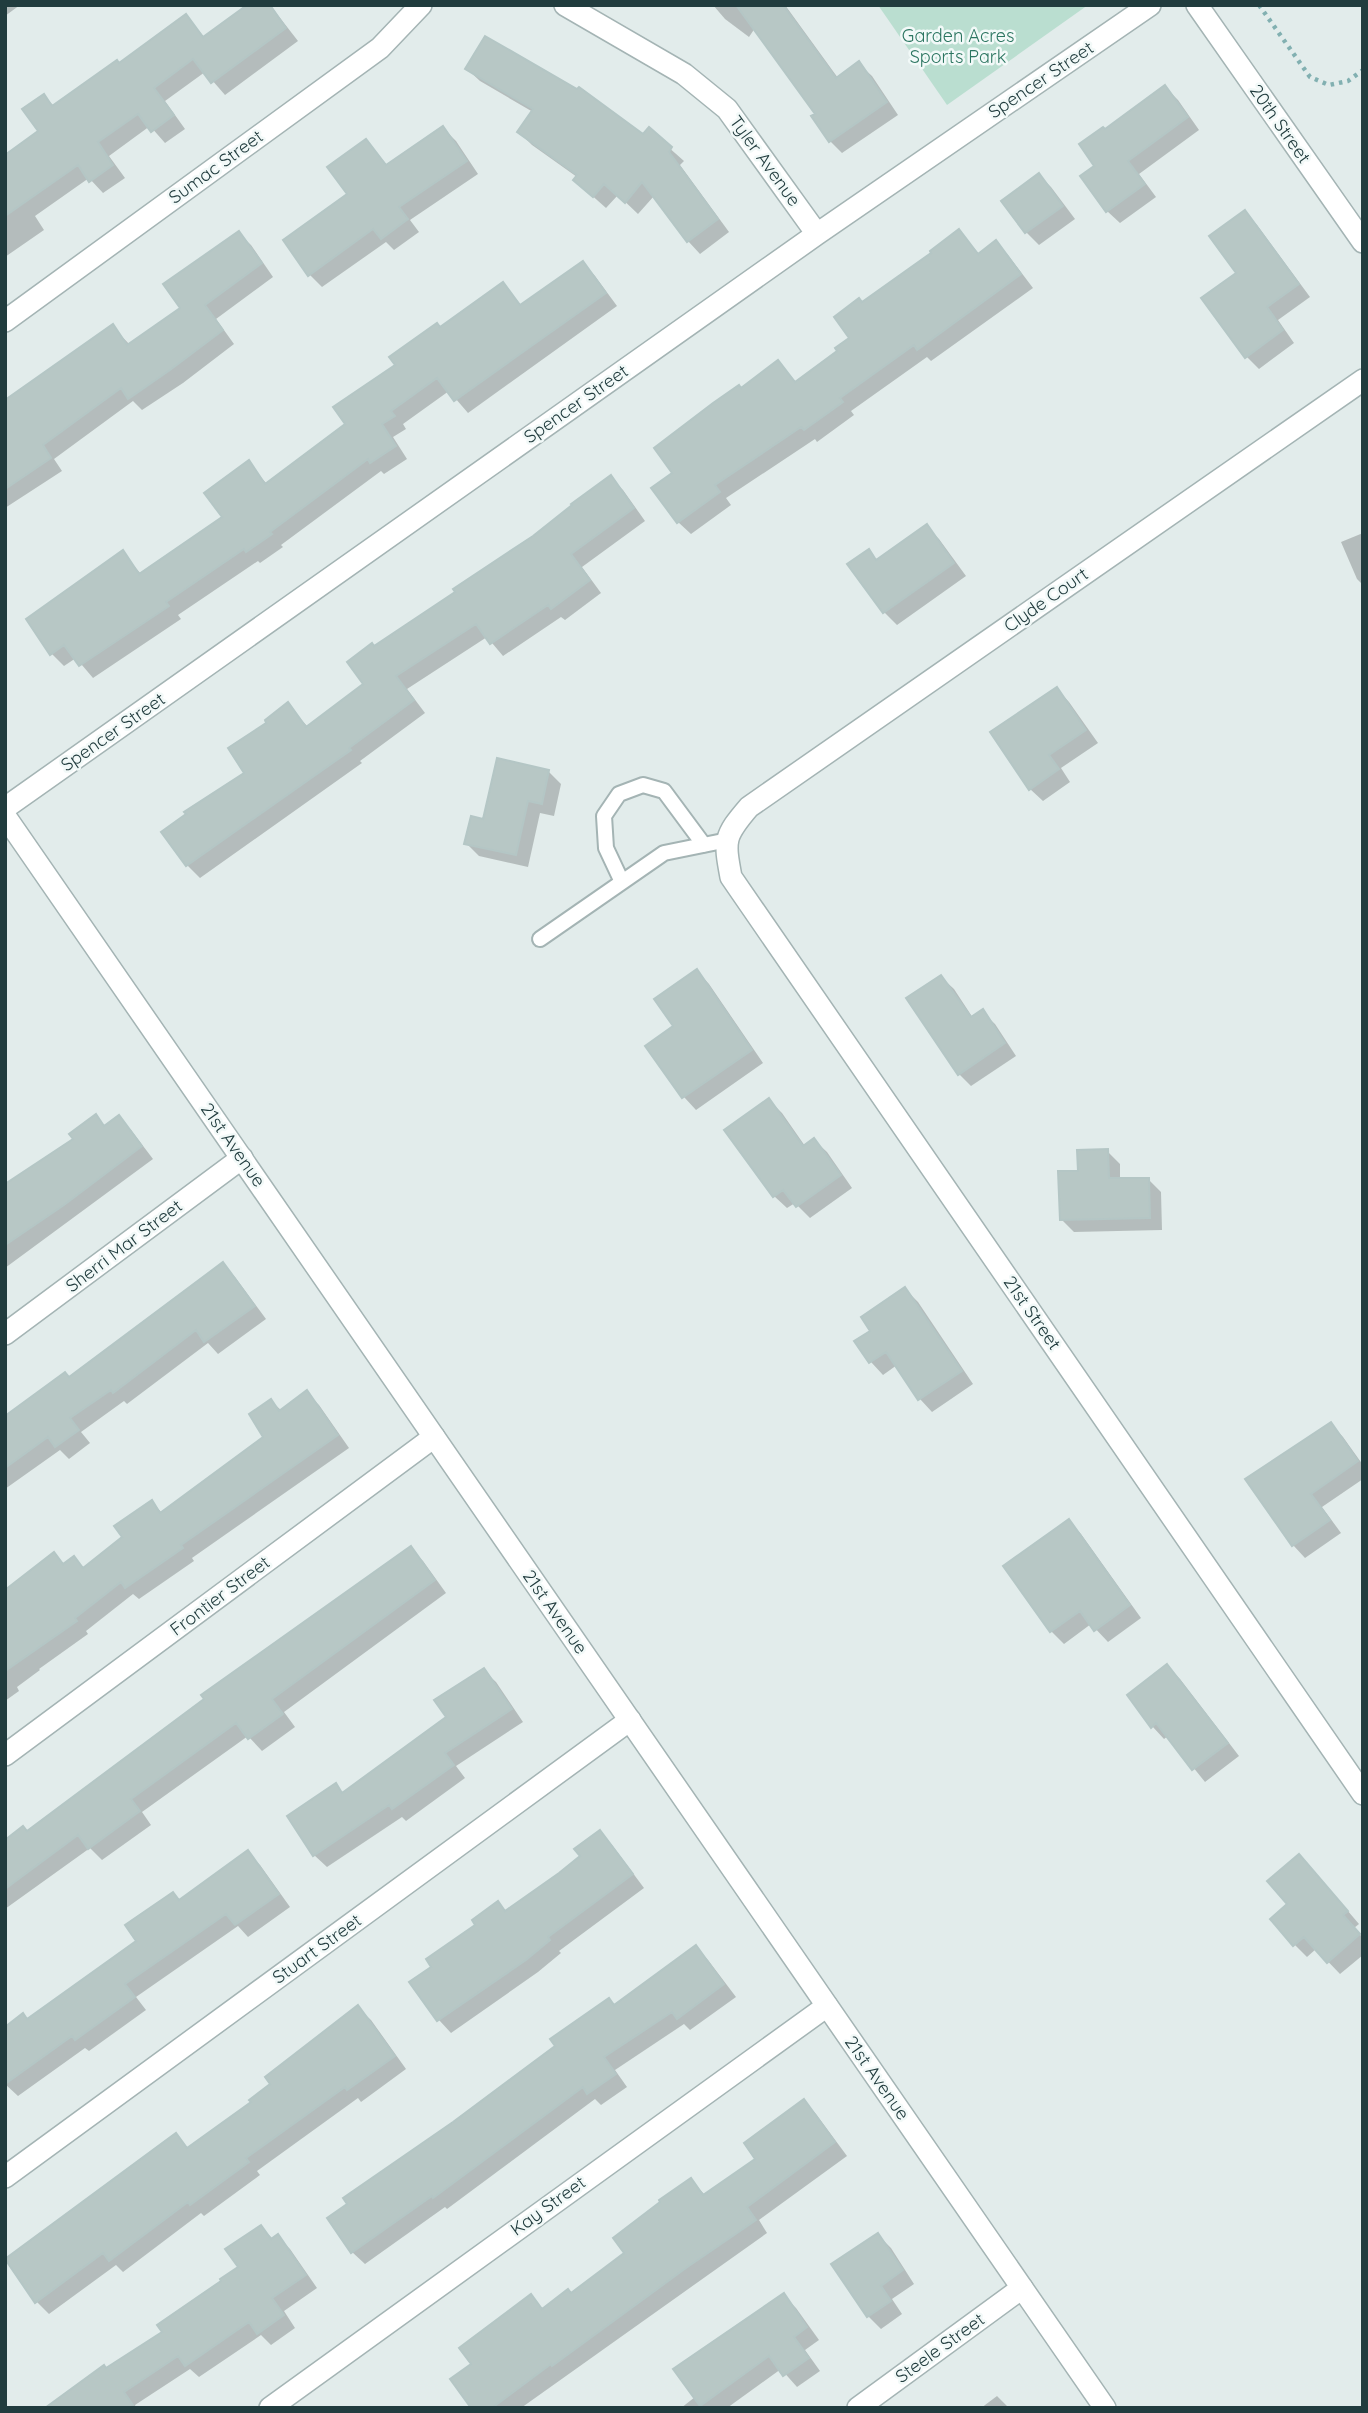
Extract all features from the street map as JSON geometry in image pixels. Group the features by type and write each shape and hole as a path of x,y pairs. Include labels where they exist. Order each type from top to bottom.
{"street":[{"name":"Sumac Street","path":"5,321 380,48 421,5"},
{"name":"Tyler Avenue","path":"565,5 684,74 727,109 817,234"},
{"name":"Spencer Street","path":"5,808 817,234 1150,5"},
{"name":"20th Street","path":"1197,5 1363,242"},
{"name":"Clyde Court","path":"731,832 749,807 1363,380"},
{"name":"21st Avenue","path":"5,816 1105,2408"},
{"name":"21st Street","path":"731,832 725,847 731,877 1363,1794"},
{"name":"Sherri Mar Street","path":"5,1334 242,1158"},
{"name":"Frontier Street","path":"5,1755 434,1437"},
{"name":"Stuart Street","path":"5,2177 629,1720"},
{"name":"Kay Street","path":"270,2408 827,2007"},
{"name":"Steele Street","path":"858,2408 1022,2288"}],"lane":[{"path":"622,882 606,848 604,816 620,794 643,785 664,791 704,845"},
{"path":"540,939 664,853 704,845 731,832"}],"path":[{"path":"1259,5 1310,77 1329,85 1348,81 1363,71"}],"green space":[{"name":"Garden Acres Sports Park","path":"878,5 1088,5 947,105"}],"building":[{"path":"247,5 270,5 286,28 211,83 193,59 154,88 174,115 151,132 138,114 98,142 113,165 89,182 78,165 5,216 5,155 38,131 22,109 44,94 52,106 117,60 119,63 186,14 203,37"},
{"path":"736,5 783,5 836,78 859,61 887,102 829,142 811,116 815,114"},
{"path":"485,36 577,89 579,87 643,134 649,127 672,147 669,152 718,219 687,242 642,182 625,203 604,184 593,197 573,180 577,175 517,132 533,109 465,69"},
{"path":"1165,85 1188,117 1128,161 1145,184 1106,212 1080,176 1094,166 1079,144 1103,127 1105,129"},
{"path":"443,126 467,161 399,207 408,219 381,239 373,229 308,276 283,240 347,194 327,167 366,139 386,165"},
{"path":"1039,173 1063,206 1025,233 1001,201"},
{"path":"1245,210 1299,284 1267,307 1283,330 1245,358 1201,298 1236,273 1209,236"},
{"path":"959,229 978,254 996,240 1021,274 917,350 914,345 840,398 843,402 804,430 801,427 715,485 720,492 677,523 651,488 672,473 654,448 713,403 739,385 741,388 778,360 795,382 837,351 835,348 849,338 834,317 859,298 862,302 931,253 930,251"},
{"path":"239,231 262,263 205,305 223,330 128,399 121,388 43,445 51,458 5,489 5,400 113,324 127,345 180,308 163,284"},
{"path":"583,261 606,293 454,401 437,378 391,411 395,416 382,424 396,446 370,463 368,459 270,532 272,534 246,552 244,549 166,602 169,606 79,666 64,645 50,655 26,619 123,550 139,574 222,517 204,493 249,460 265,484 345,424 333,407 395,365 389,357 437,323 440,327 503,282 520,305"},
{"path":"611,475 634,508 571,554 590,580 551,609 548,605 490,644 476,624 396,676 414,700 349,748 351,750 186,866 161,832 186,814 184,812 244,773 228,748 266,723 265,720 288,702 306,727 363,684 347,662 372,643 374,646 455,592 453,589 533,536"},
{"path":"927,524 954,563 883,613 847,564 869,549 876,560"},
{"path":"1057,687 1086,730 1049,755 1059,769 1029,790 990,732"},
{"path":"497,758 549,770 542,804 528,801 516,855 464,844 471,816 483,819"},
{"path":"697,969 752,1050 682,1098 645,1046 673,1026 654,999"},
{"path":"941,975 971,1017 983,1009 1005,1043 958,1075 906,998"},
{"path":"769,1098 803,1146 814,1138 841,1175 796,1207 783,1190 773,1197 724,1130"},
{"path":"96,1114 104,1126 119,1115 142,1146 64,1205 5,1245 5,1184 73,1139 69,1134"},
{"path":"1108,1149 1109,1178 1149,1178 1150,1218 1060,1220 1058,1171 1078,1171 1077,1150"},
{"path":"223,1262 255,1306 204,1342 196,1330 113,1393 111,1390 70,1418 79,1430 55,1447 48,1437 5,1468 5,1416 65,1372 69,1377"},
{"path":"905,1287 962,1371 918,1400 886,1352 869,1363 854,1341 870,1331 861,1317"},
{"path":"307,1390 338,1435 181,1545 183,1548 125,1588 121,1582 75,1618 77,1621 5,1671 5,1590 54,1552 63,1564 74,1556 83,1568 122,1537 114,1526 152,1500 160,1513 263,1437 249,1414 271,1399 279,1411"},
{"path":"1331,1422 1358,1461 1311,1494 1330,1520 1292,1546 1245,1479"},
{"path":"1069,1519 1130,1605 1094,1631 1080,1611 1050,1632 1003,1566"},
{"path":"411,1546 435,1580 272,1699 283,1714 248,1739 236,1723 131,1799 140,1811 88,1849 78,1835 5,1889 5,1840 23,1826 27,1831 204,1699 201,1695"},
{"path":"1167,1664 1228,1743 1192,1770 1156,1723 1151,1728 1127,1695"},
{"path":"484,1668 512,1709 445,1753 454,1765 392,1809 389,1805 313,1856 287,1816 336,1783 342,1793 446,1717 434,1700"},
{"path":"600,1830 633,1874 548,1937 550,1940 526,1960 437,2021 409,1982 431,1967 426,1959 475,1925 472,1920 498,1901 505,1911 559,1873 580,1856 574,1849"},
{"path":"248,1850 279,1894 235,1925 226,1914 125,1984 135,1997 75,2040 72,2036 5,2084 5,2027 23,2013 27,2019 136,1941 125,1925 173,1892 179,1900"},
{"path":"1299,1854 1348,1911 1343,1915 1360,1934 1327,1963 1304,1937 1293,1946 1270,1919 1287,1904 1267,1881"},
{"path":"696,1945 724,1984 677,2019 672,2012 604,2057 616,2074 587,2094 583,2087 433,2198 432,2196 351,2253 327,2218 347,2204 343,2198 453,2122 555,2046 550,2039 609,1998 614,2005"},
{"path":"358,2005 395,2056 347,2090 345,2087 246,2158 249,2162 190,2205 188,2202 109,2261 103,2253 35,2303 5,2259 176,2133 187,2148 251,2102 249,2100 270,2084 265,2077"},
{"path":"804,2099 835,2142 747,2207 756,2220 492,2408 471,2408 450,2379 471,2364 459,2348 531,2294 542,2309 568,2289 571,2293 624,2253 613,2238 691,2178 703,2195 755,2159 744,2143"},
{"path":"261,2225 271,2239 278,2234 306,2275 272,2298 284,2315 257,2334 249,2322 185,2366 178,2356 124,2392 135,2408 45,2408 104,2365 106,2368 162,2332 157,2325 238,2267 225,2249"},
{"path":"878,2233 903,2270 881,2286 891,2301 867,2317 831,2264"},
{"path":"784,2293 807,2327 794,2337 809,2358 783,2376 769,2356 700,2406 673,2369"}]}
